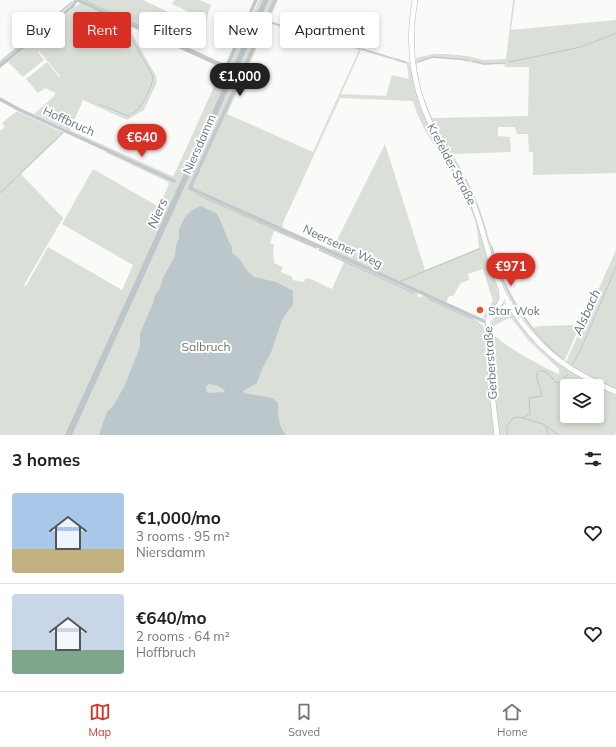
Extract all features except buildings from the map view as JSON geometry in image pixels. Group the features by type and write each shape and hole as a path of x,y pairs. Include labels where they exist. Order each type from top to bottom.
{"main road":[{"name":"Krefelder Straße","path":"415,0 410,34 412,59 417,88 426,114 473,202 497,278 510,303 532,335 545,349 564,365 583,377 616,392"},
{"path":"488,320 492,311 501,304 502,301 497,278"},
{"name":"Gerberstraße","path":"497,435 491,385 488,320 510,303"}],"street":[{"path":"0,66 73,6 76,0 226,68 256,0"},
{"name":"Niersdamm","path":"190,188 275,0"},
{"name":"Hoffbruch","path":"0,99 18,109 174,181"},
{"name":"Neersener Weg","path":"190,188 488,320"}],"green space":[{"path":"81,0 143,0 168,12 139,12 139,27 131,23 131,12 107,12"},
{"path":"174,0 200,0 211,5 206,20 206,12 189,12 172,4"},
{"name":"Salbruch","path":"259,0 263,0 258,12 253,12"},
{"name":"Salbruch","path":"269,0 278,0 272,14 272,12 264,12"},
{"path":"513,0 515,0 511,30 616,20 616,173 533,175 533,152 529,152 528,134 517,134 515,127 498,127 498,136 510,137 511,152 452,154 474,195 483,217 500,271 524,316 533,328 539,326 580,325 563,362 531,329 506,291 499,277 475,203 423,104 413,62 416,61 416,58 433,54 467,56 484,60 506,59","holes":["433,58 460,60 484,65 504,64 505,67 529,67 528,116 432,118 422,94 416,66 417,63"]},
{"path":"71,2 73,2 63,12 59,12"},
{"name":"Salbruch","path":"79,4 99,12 73,12 73,48 131,48 131,32 156,76 157,82 144,110 127,120 83,100 70,130 172,176 174,175 222,69 226,71 237,48 241,48 111,335 113,337 247,48 257,48 227,114 313,152 359,50 352,48 361,48 409,62 415,91 425,116 470,199 481,228 500,297 498,303 485,318 483,318 491,307 490,304 493,301 483,269 468,274 469,280 461,283 453,296 449,296 446,303 442,302 194,188 193,190 317,246 317,249 274,231 270,243 274,245 274,263 283,267 281,272 293,277 292,280 304,282 306,278 311,279 332,289 344,262 318,250 322,249 416,292 418,294 417,296 425,296 474,318 485,328 490,397 495,435 0,435 0,131 5,127 2,123 17,111 64,133 21,174 63,218 24,285 26,286 48,247 122,290 133,265 62,224 93,169 159,207 169,184 168,182 105,152 107,151 170,181 172,179 34,114 56,93 45,88 38,93 26,79 47,62 59,77 60,76 39,51 38,52 44,60 23,77 8,62 25,48 65,48 65,15","holes":["361,50 407,64 409,79 392,75 386,96 341,94","340,98 413,101 424,129 454,177 474,216 479,248 425,270 385,144 332,250 283,228 282,225"]},
{"name":"Salbruch","path":"272,22 280,24 280,27 272,24"},
{"path":"16,48 19,48 0,64 0,61"},
{"path":"184,48 190,48 224,64 220,65"},
{"path":"616,250 616,391 604,385 604,379 594,379 566,364"},
{"path":"507,310 511,312 537,345 555,361 584,379 560,379 560,423 604,423 604,388 616,394 616,433 614,435 498,435 490,328 494,319","holes":["511,318 529,341 559,369 559,374 513,349 492,332 493,326"]}],"shaded area":[{"path":"263,0 269,0 264,12 258,12"},
{"path":"241,48 247,48 72,435 65,435"},
{"path":"201,206 216,213 232,247 232,253 254,277 276,282 293,291 293,305 288,310 282,321 271,352 261,371 257,383 243,391 244,393 272,398 278,403 278,416 280,424 286,435 99,435 107,412 113,406 124,387 140,347 140,335 155,295 160,288 162,280 175,256 176,245 179,238 179,229 185,217 192,210","holes":["209,384 215,385 225,391 207,393 206,386"]}],"waterway":[{"path":"84,0 222,64"},
{"path":"0,62 72,2"},
{"path":"272,23 280,25"},
{"path":"509,62 581,47 616,33"},
{"path":"99,104 128,116 139,108 147,95 153,80 153,76 131,37"},
{"path":"362,49 391,58"},
{"path":"418,62 433,57 468,60"},
{"path":"396,59 406,63"},
{"path":"473,61 484,64 505,63"},
{"path":"0,193 63,132"},
{"path":"196,194 316,248"},
{"path":"492,246 502,278 518,309 539,336 563,360"},
{"path":"401,281 479,249"},
{"path":"319,250 414,293"},
{"name":"Alsbach","path":"572,365 581,349 616,267"},
{"path":"428,299 472,319"},
{"name":"Alsbach","path":"507,435 507,426 513,418 523,418 530,414 529,398 542,396 537,380 538,372 541,371 548,373 557,383 568,374"},
{"path":"523,418 543,424 559,435"},
{"path":"546,426 548,435"}],"place":[{"name":"Star Wok","path":"480,310"}],"water label":[{"name":"Niers","path":"157,213"}]}
